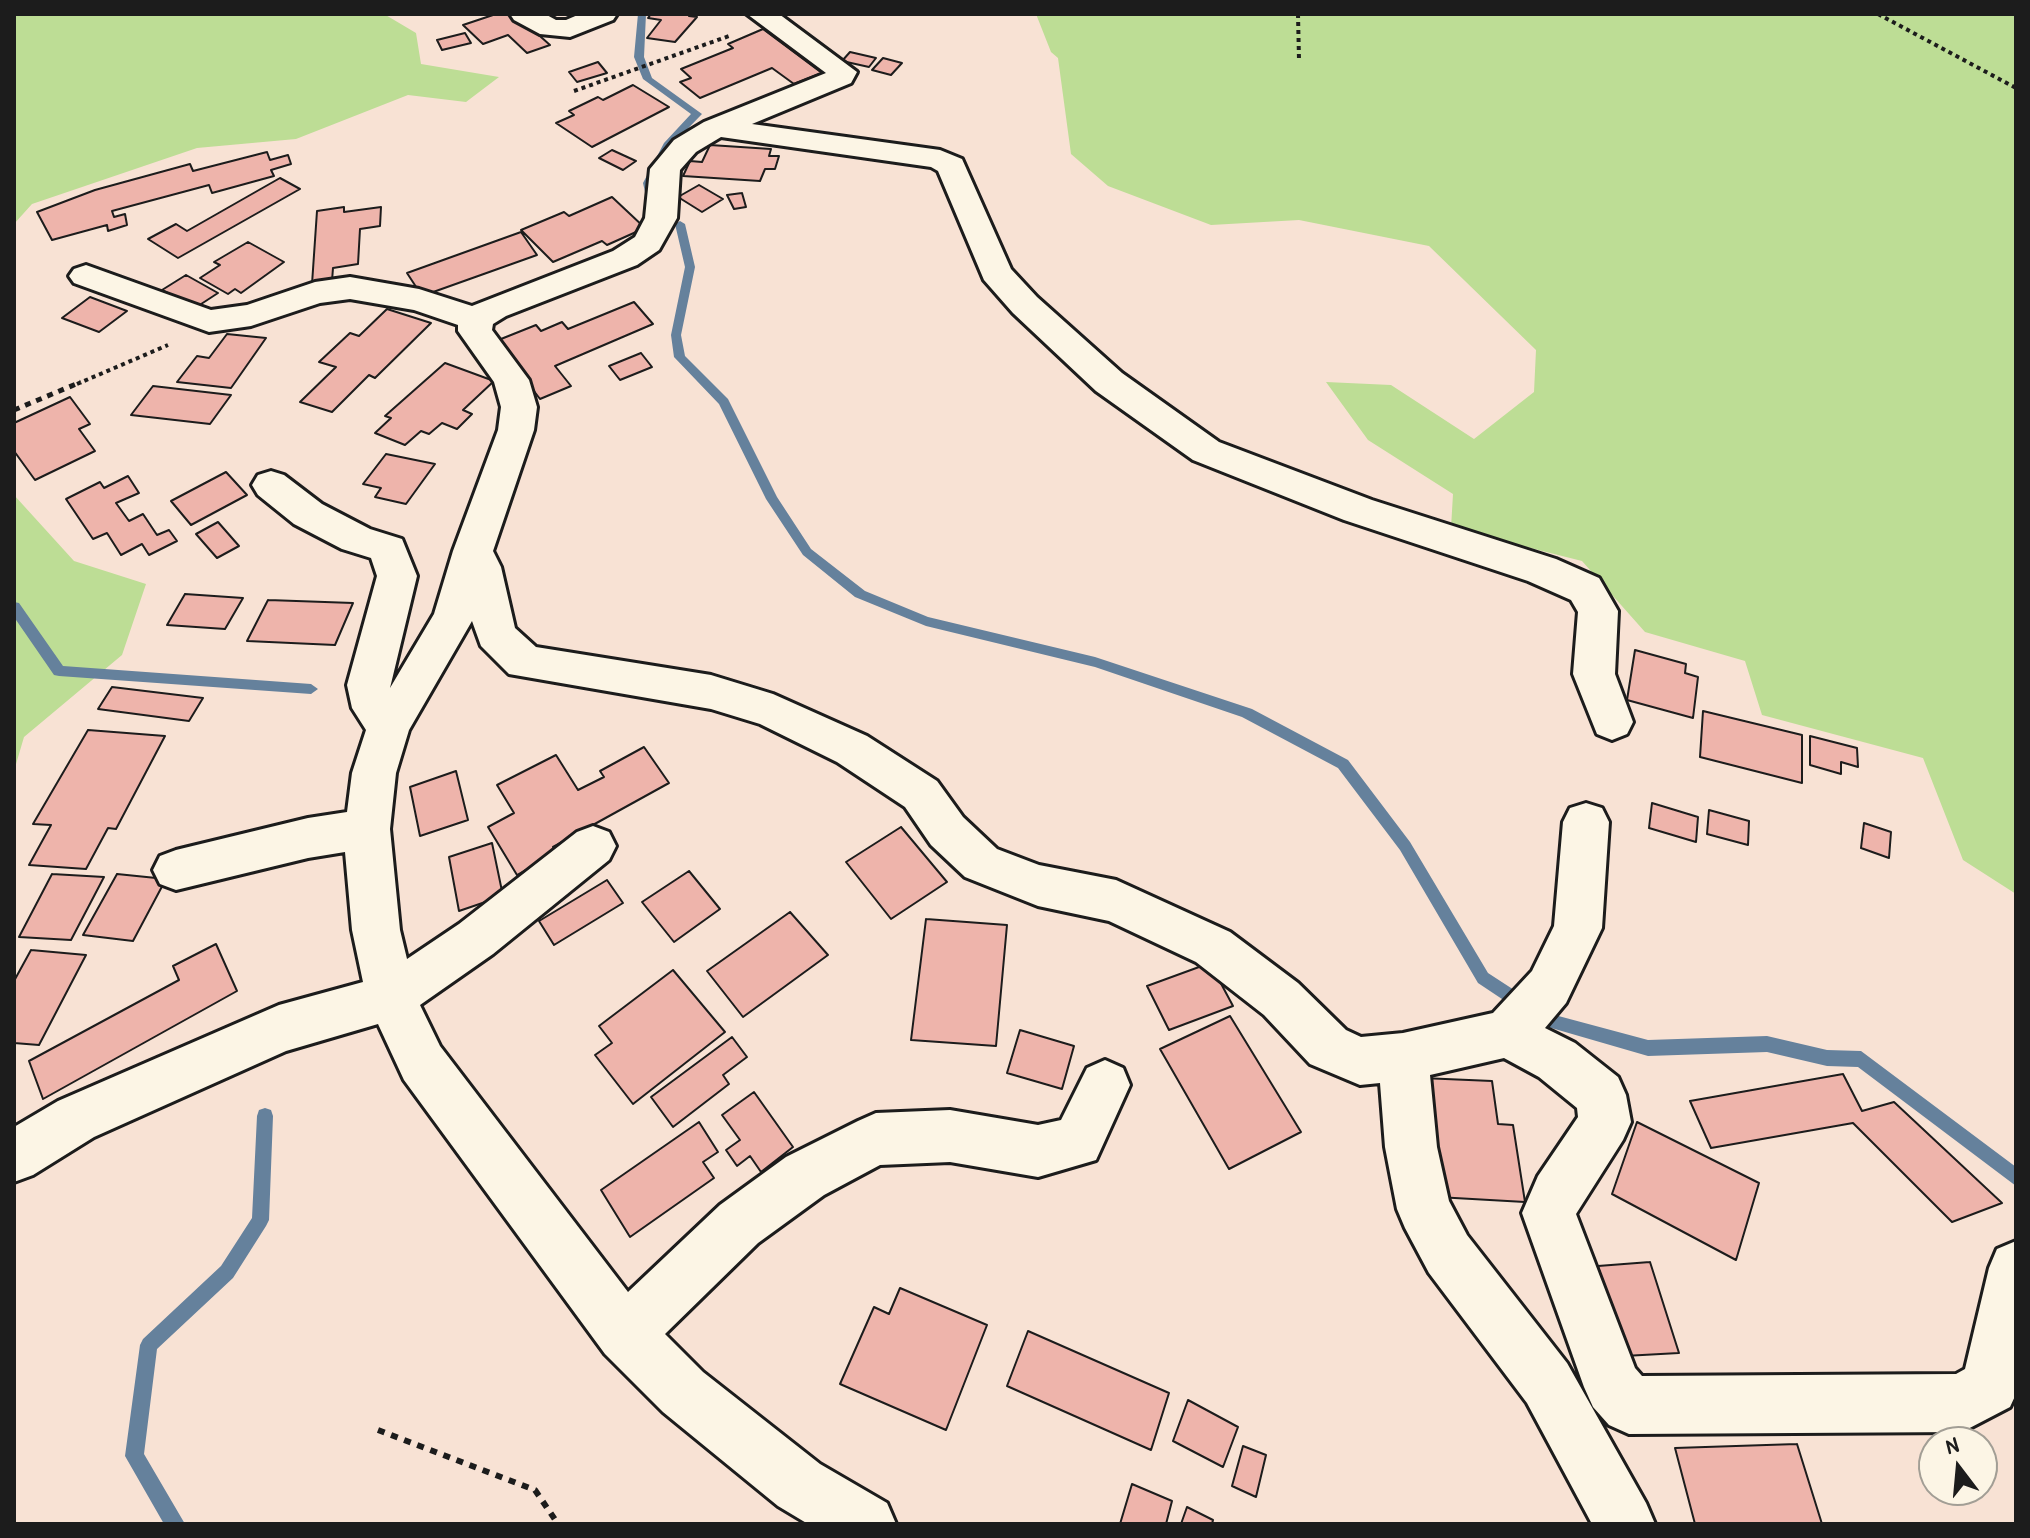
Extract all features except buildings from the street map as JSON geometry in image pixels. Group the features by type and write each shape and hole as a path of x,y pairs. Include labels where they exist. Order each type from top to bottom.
{"street":[{"path":"524,14 550,28 570,29 603,14"},
{"path":"86,276 209,321 251,315 315,293 350,288 419,300 476,319 494,308 625,258 648,243 661,218 665,169 685,146 715,128 841,77 843,72 766,17"},
{"path":"715,128 940,159 951,166 996,273 1025,305 1109,382 1206,451 1358,510 1542,570 1585,589 1598,611 1594,674 1612,722"},
{"path":"476,319 475,331 511,380 519,407 516,430 473,551 454,617 389,727 374,773 367,829 376,930 391,997 422,1063 625,1334 683,1392 799,1485 866,1524"},
{"path":"271,485 308,514 356,539 388,549 397,576 368,685 373,708 389,727"},
{"path":"473,551 481,567 496,635 524,662 711,692 773,711 852,749 921,794 947,831 981,863 1038,885 1116,901 1213,947 1281,999 1328,1047 1360,1061 1403,1057 1507,1034 1549,987 1578,928 1586,822"},
{"path":"176,870 308,838 367,829"},
{"path":"14,1156 76,1119 279,1029 391,997 476,939 593,846"},
{"path":"1507,1034 1557,1060 1600,1095 1605,1122 1557,1195 1549,1213 1613,1387 1629,1405 1962,1403 1990,1387 2016,1268"},
{"path":"1403,1057 1411,1147 1424,1209 1448,1254 1547,1383 1625,1524"},
{"path":"625,1334 739,1224 805,1176 876,1139 950,1136 1038,1151 1078,1142 1105,1085"}],"path":[{"path":"1298,14 1299,60"},
{"path":"1878,14 2016,88"},
{"path":"574,91 766,17"},
{"path":"14,410 121,367 209,321"},
{"path":"378,1430 535,1490 558,1524"}],"green space":[{"path":"14,14 384,14 416,33 421,64 499,77 466,102 408,95 296,139 197,148 32,204 14,224"},
{"path":"1036,14 2016,14 2016,894 1963,860 1923,758 1762,715 1745,661 1645,632 1582,561 1451,528 1453,494 1368,440 1326,382 1391,385 1474,439 1534,392 1536,350 1429,246 1299,220 1211,225 1108,186 1071,154 1058,58 1051,52"},
{"path":"14,495 74,561 146,584 122,655 24,737 14,771"}],"waterway":[{"path":"642,14 639,57 648,79 697,114 667,145 648,183 652,201"},
{"path":"680,224 690,267 676,335 680,357 724,402 772,499 807,552 860,594 926,621 1095,662 1247,713 1343,764 1405,846 1483,978 1547,1020 1648,1048 1767,1044 1827,1058 1861,1059 2016,1178"},
{"path":"14,607 59,671 311,689"},
{"path":"175,1524 134,1456 149,1345 227,1272 260,1220 265,1116"}]}
